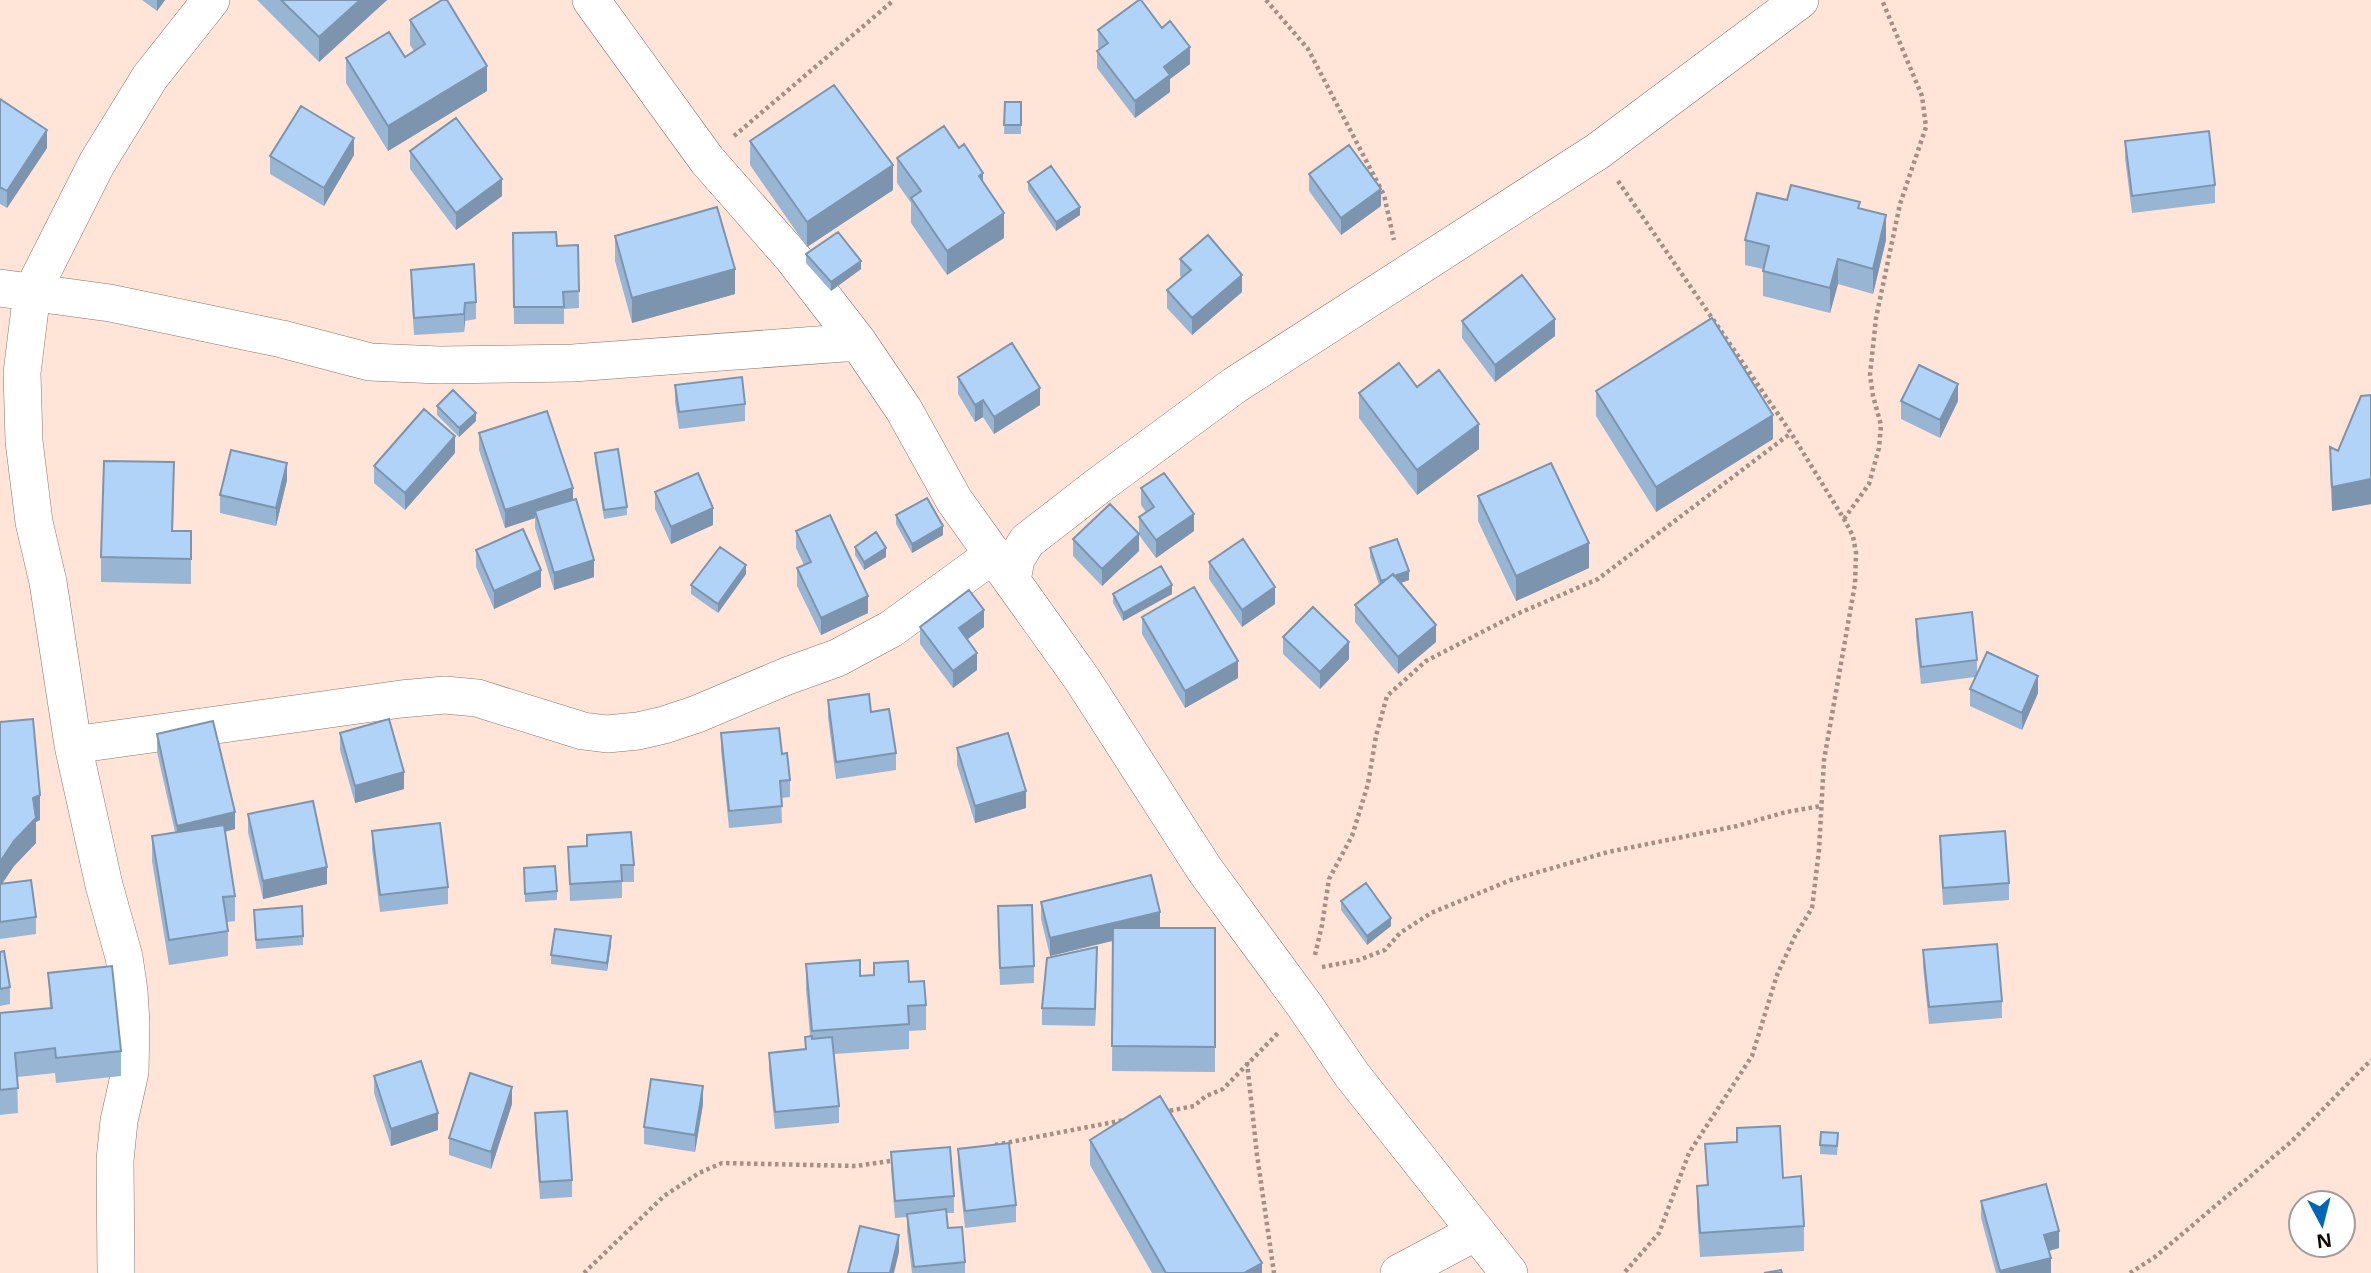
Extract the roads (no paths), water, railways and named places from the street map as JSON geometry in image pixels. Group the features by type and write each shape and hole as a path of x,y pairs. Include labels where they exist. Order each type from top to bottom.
{"street":[{"path":"116,1273 115,1160 130,1072 129,991 124,957 104,885 73,745 48,582 34,522 24,441 16,290 150,76 211,0"},
{"path":"592,0 707,160 793,258 858,342 904,410 954,500 1082,679 1205,870 1295,970 1306,1006 1352,1075 1509,1273"},
{"path":"73,745 445,695 477,698 583,731 607,734 638,731 697,714 786,676 837,658 1016,559 1027,541 1235,385 1598,151 1800,0"},
{"path":"16,290 137,309 282,339 370,362 439,366 573,363 858,342"},
{"path":"1399,1273 1476,1232"}]}
